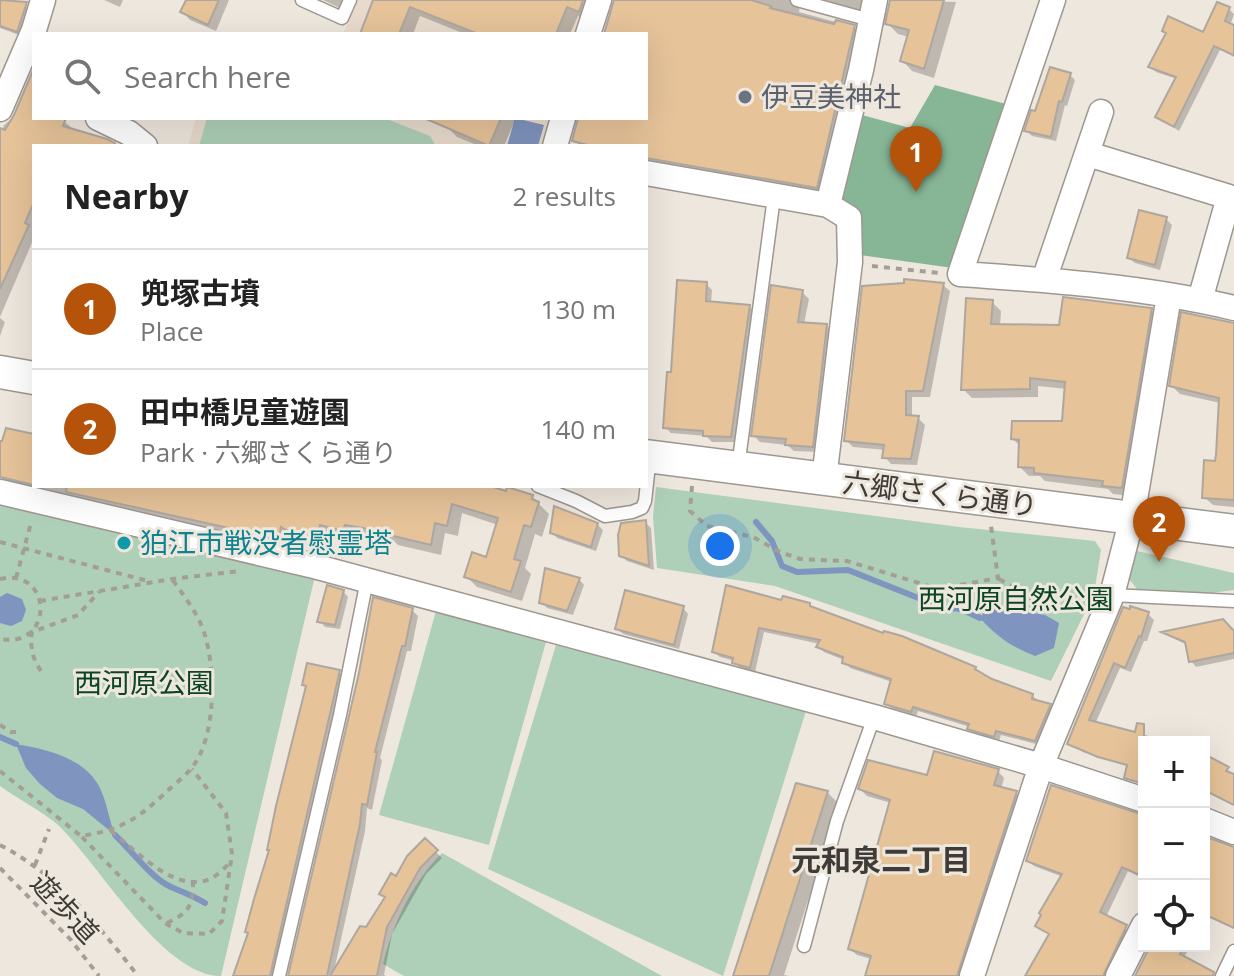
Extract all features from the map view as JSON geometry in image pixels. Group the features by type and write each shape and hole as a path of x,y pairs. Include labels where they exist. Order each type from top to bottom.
{"main road":[{"path":"0,372 32,378"},
{"name":"六郷さくら通り","path":"648,456 1234,531"}],"street":[{"path":"34,32 43,0"},
{"path":"589,32 599,0"},
{"path":"1053,0 960,274 1044,280 1200,300 1234,308"},
{"path":"828,205 861,70 872,10"},
{"path":"0,109 23,88 32,41"},
{"path":"1044,280 1101,112"},
{"path":"102,120 129,133 143,144"},
{"path":"556,144 562,120"},
{"path":"1088,154 1229,197 1200,300"},
{"path":"648,177 828,205 849,218 850,262 824,479"},
{"path":"972,976 1041,766 1112,595 1132,518 1169,296"},
{"path":"0,492 367,580 874,717 1138,798"},
{"path":"1210,822 1234,832"},
{"path":"1118,976 1138,937"}],"lane":[{"path":"302,0 342,18 350,0"},
{"path":"797,0 872,10"},
{"path":"737,468 774,197"},
{"path":"543,488 605,516 642,508 646,488"},
{"path":"279,976 340,715 367,580"},
{"path":"1112,595 1234,601"},
{"path":"804,946 837,821 874,717"},
{"path":"1222,976 1234,951"}],"path":[{"path":"850,262 906,271 960,274"},
{"path":"695,463 690,511 707,526 753,537 800,559 847,561 939,589 998,578 1045,605 1069,603 1094,594 1112,595"},
{"path":"993,500 990,524 998,578"},
{"path":"0,542 151,582"},
{"path":"16,578 24,548"},
{"path":"40,601 172,579 239,573 248,551"},
{"path":"0,579 16,578 32,587 40,601 39,622 32,632 30,648 41,671"},
{"path":"81,836 111,831 145,811 192,769 207,735 212,698 210,662 204,633 192,606 172,579"},
{"path":"0,639 22,638 78,615 101,590"},
{"path":"0,725 11,732 22,732"},
{"path":"0,771 81,836 165,923 183,933 209,934 222,921 232,854 226,813 192,769"},
{"path":"35,865 49,829"},
{"path":"111,831 165,873 193,883 212,879 230,863"},
{"path":"0,845 35,865 73,900 138,976"},
{"name":"遊歩道","path":"0,868 71,940 99,976"},
{"path":"165,923 185,915 193,902 193,883"}],"shaded area":[{"path":"358,0 591,0 582,32 344,32"},
{"path":"195,120 554,120 548,144 189,144"}],"green space":[{"path":"935,85 1006,104 953,268 860,255 838,197 862,115 910,128"},
{"path":"206,120 389,120 430,136 435,144 200,144"},
{"name":"西河原自然公園","path":"656,487 959,527 1095,541 1101,550 1094,594 1051,681 775,586 657,568 653,517"},
{"name":"西河原公園","path":"0,504 315,576 221,976 199,971 176,958 132,914 57,824 0,786"},
{"path":"1137,551 1234,573 1234,590 1211,593 1137,589 1129,579"},
{"path":"436,611 546,642 489,845 379,815"},
{"path":"556,645 806,711 723,976 488,869"},
{"path":"442,853 662,976 404,976 383,964 387,949 413,890"}],"water":[{"path":"514,120 544,125 539,144 508,144"},
{"path":"7,593 22,599 26,610 22,621 11,626 0,623 0,597"},
{"path":"989,605 1045,615 1059,623 1054,648 1035,656 1005,641 980,618"},
{"path":"16,744 56,753 80,765 90,774 104,798 115,835 83,809 57,798 40,784 26,768"}],"building":[{"path":"0,0 27,2 17,32 0,26"},
{"path":"186,0 219,0 208,25 180,12"},
{"path":"373,0 583,0 579,12 567,7 557,32 473,32 410,7 400,32 361,32"},
{"name":"伊豆美神社","path":"614,0 751,0 770,8 834,24 836,20 855,25 817,188 648,158 648,144 584,144 572,141 577,120 648,120 648,32 605,32"},
{"path":"890,0 944,0 924,69 900,61 909,30 885,24"},
{"path":"1217,2 1230,7 1225,21 1234,25 1234,55 1214,46 1174,127 1155,117 1176,77 1148,67 1166,33 1162,31 1168,16 1203,32"},
{"path":"1050,67 1071,73 1062,102 1059,101 1051,137 1024,131 1031,110 1035,111"},
{"path":"32,73 32,120 65,120 63,126 115,144 32,144 32,207 25,223 29,225 0,289 0,128 5,130"},
{"path":"429,120 500,120 490,144"},
{"path":"1139,210 1167,217 1155,265 1127,258"},
{"path":"904,279 944,283 923,391 906,391 906,415 919,416 911,459 882,458 884,445 844,441 862,286 904,283"},
{"path":"677,280 707,282 706,301 750,305 731,437 703,436 703,431 663,428 667,372 671,372"},
{"path":"771,285 803,290 798,322 827,324 813,447 785,445 786,439 751,436"},
{"path":"1063,297 1152,308 1122,488 1102,486 1103,481 1034,473 1034,468 1018,467 1019,440 1011,439 1012,421 1062,421 1065,382 1030,378 1030,389 961,390 966,298 993,300 991,324 1059,325"},
{"path":"1181,312 1234,323 1234,500 1202,498 1204,460 1215,461 1219,398 1169,386"},
{"path":"6,428 32,434 32,485 0,477"},
{"path":"67,488 496,488 506,491 510,488 533,495 532,499 539,502 531,527 524,525 514,559 521,561 511,592 464,577 472,552 486,557 498,518 452,504 447,526 435,523 431,545 345,525 343,531 320,525 317,537 298,538 281,527 279,539 66,492"},
{"path":"554,506 598,523 591,547 550,533"},
{"path":"646,520 649,566 619,556 621,523"},
{"path":"545,568 580,578 567,611 539,603"},
{"path":"327,585 344,590 335,625 317,622"},
{"path":"726,585 781,600 783,596 810,603 810,606 883,633 902,636 976,667 992,679 1033,694 1032,699 1051,704 1035,741 996,731 994,737 967,729 969,724 913,707 911,712 884,704 891,679 842,663 843,657 816,647 820,640 759,628 750,668 732,663 733,658 712,652"},
{"path":"625,590 684,606 674,645 615,629"},
{"path":"373,597 413,608 405,646 402,646 375,752 367,805 362,804 327,976 288,976 359,673"},
{"path":"1130,606 1149,612 1141,637 1125,668 1114,663 1089,720 1135,732 1137,723 1144,724 1144,736 1138,736 1138,782 1124,778 1127,765 1067,744 1123,607 1130,609"},
{"path":"1223,619 1234,631 1234,653 1189,662 1185,642 1161,632"},
{"path":"307,663 340,670 270,976 233,976 248,933 245,932 269,850 276,806 306,686 302,685"},
{"path":"934,751 999,769 994,785 1017,791 957,976 865,976 871,956 848,949 890,800 858,789 868,760 927,775"},
{"path":"1210,757 1229,767 1226,771 1234,774 1234,805 1210,793"},
{"path":"796,783 828,791 769,976 733,976"},
{"path":"1051,785 1138,813 1138,874 1122,867 1100,912 1127,925 1103,976 1025,976 1049,934 1035,926 1041,915 1039,913 1062,874 1026,861"},
{"path":"425,838 438,850 420,868 387,927 377,976 330,976 360,926 366,927 385,897 379,894 391,873 396,876 407,856"},
{"path":"1210,838 1234,847 1234,928 1210,917"},
{"path":"1147,952 1181,952 1214,972 1213,976 1135,976"}],"waterway":[{"path":"756,522 772,541 782,566 797,572 848,570 941,607 961,609 980,618"},
{"path":"0,737 16,744"},
{"path":"115,835 156,877 205,903"}],"place":[{"name":"伊豆美神社","path":"745,97"},
{"name":"兜塚古墳","path":"916,192"},
{"name":"狛江市戦没者慰霊塔","path":"124,543"},
{"name":"田中橋児童遊園","path":"1159,562"}],"district":[{"name":"元和泉二丁目","path":"881,861"}]}
